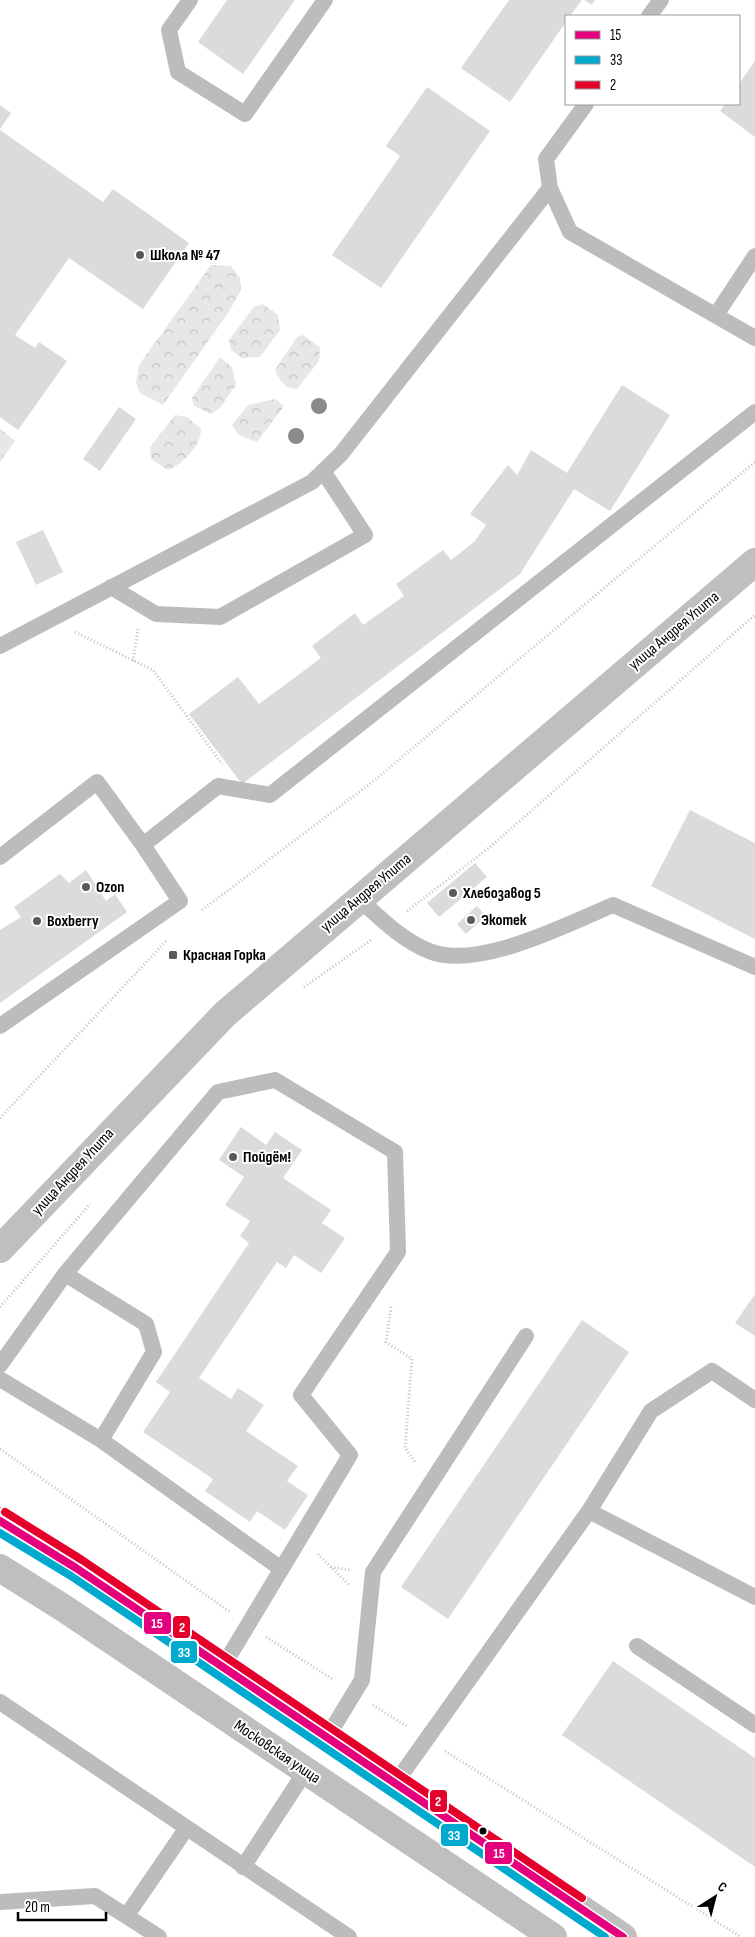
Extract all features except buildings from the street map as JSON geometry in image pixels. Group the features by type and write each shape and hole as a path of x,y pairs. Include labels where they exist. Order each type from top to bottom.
{"main road":[{"name":"улица Андрея Упита","path":"0,1249 225,1014 755,562"},
{"path":"0,1521 76,1568 394,1785 622,1937"},
{"name":"Московская улица","path":"0,1568 65,1608 545,1935"}],"lane":[{"path":"190,0 169,30 178,72 245,114 325,0"},
{"path":"650,15 661,0"},
{"path":"585,105 546,159 550,188 570,232 755,338"},
{"path":"0,646 312,482 341,454 550,188"},
{"path":"716,315 755,256"},
{"path":"143,845 218,786 270,795 755,412"},
{"path":"111,587 156,614 220,617 365,535 323,471"},
{"path":"0,857 97,782 143,845 180,902 0,1026"},
{"path":"359,899 388,926 430,952 453,957 519,944 614,905 755,967"},
{"path":"0,1365 65,1274 218,1092 274,1080 395,1152 398,1252 301,1394 350,1455 280,1568 249,1626 222,1668"},
{"path":"65,1274 146,1324 154,1352 101,1440"},
{"path":"326,1739 362,1680 373,1572 526,1336"},
{"path":"394,1785 589,1511 651,1411 712,1371 755,1400"},
{"path":"0,1379 101,1440 280,1568"},
{"path":"589,1511 755,1597"},
{"path":"637,1646 755,1725"},
{"path":"0,1702 349,1937"},
{"path":"243,1867 305,1772"},
{"path":"127,1915 186,1829"},
{"path":"0,1902 95,1896 159,1937"}],"path":[{"path":"197,913 371,783 755,462"},
{"path":"133,660 142,606"},
{"path":"300,990 388,926 490,847 755,614"},
{"path":"49,620 153,670 242,790"},
{"path":"0,1118 169,939"},
{"path":"0,1307 97,1197"},
{"path":"391,1306 386,1342 412,1359 405,1448 431,1483"},
{"path":"0,1449 249,1626"},
{"path":"300,1536 369,1606"},
{"path":"426,1738 741,1937"}],"green space":[{"path":"211,265 231,266 240,278 241,290 230,310 163,405 140,393 136,383 139,365"},
{"path":"263,304 278,315 280,330 260,357 242,358 231,350 229,340 254,307"},
{"path":"303,335 320,347 319,361 297,389 293,389 283,383 275,370 297,337"},
{"path":"220,357 232,367 236,385 220,408 211,414 194,406 192,398"},
{"path":"275,399 284,406 257,442 239,435 232,425 248,405"},
{"path":"175,415 187,417 201,429 195,448 185,459 168,470 151,459 150,447"},
{"path":"0,429 15,441 0,462"}],"transit line":[{"name":"2","path":"5,1512 82,1560 582,1898"},
{"name":"15","path":"0,1521 76,1568 623,1937"},
{"name":"33","path":"0,1533 71,1576 605,1937"}],"place":[{"name":"Школа № 47","path":"140,255"},
{"name":"Ozon","path":"86,887"},
{"name":"Хлебозавод 5","path":"453,893"},
{"name":"Экотек","path":"471,920"},
{"name":"Boxberry","path":"37,921"},
{"name":"Красная Горка","path":"173,955"},
{"name":"Пойдём!","path":"233,1157"}]}
